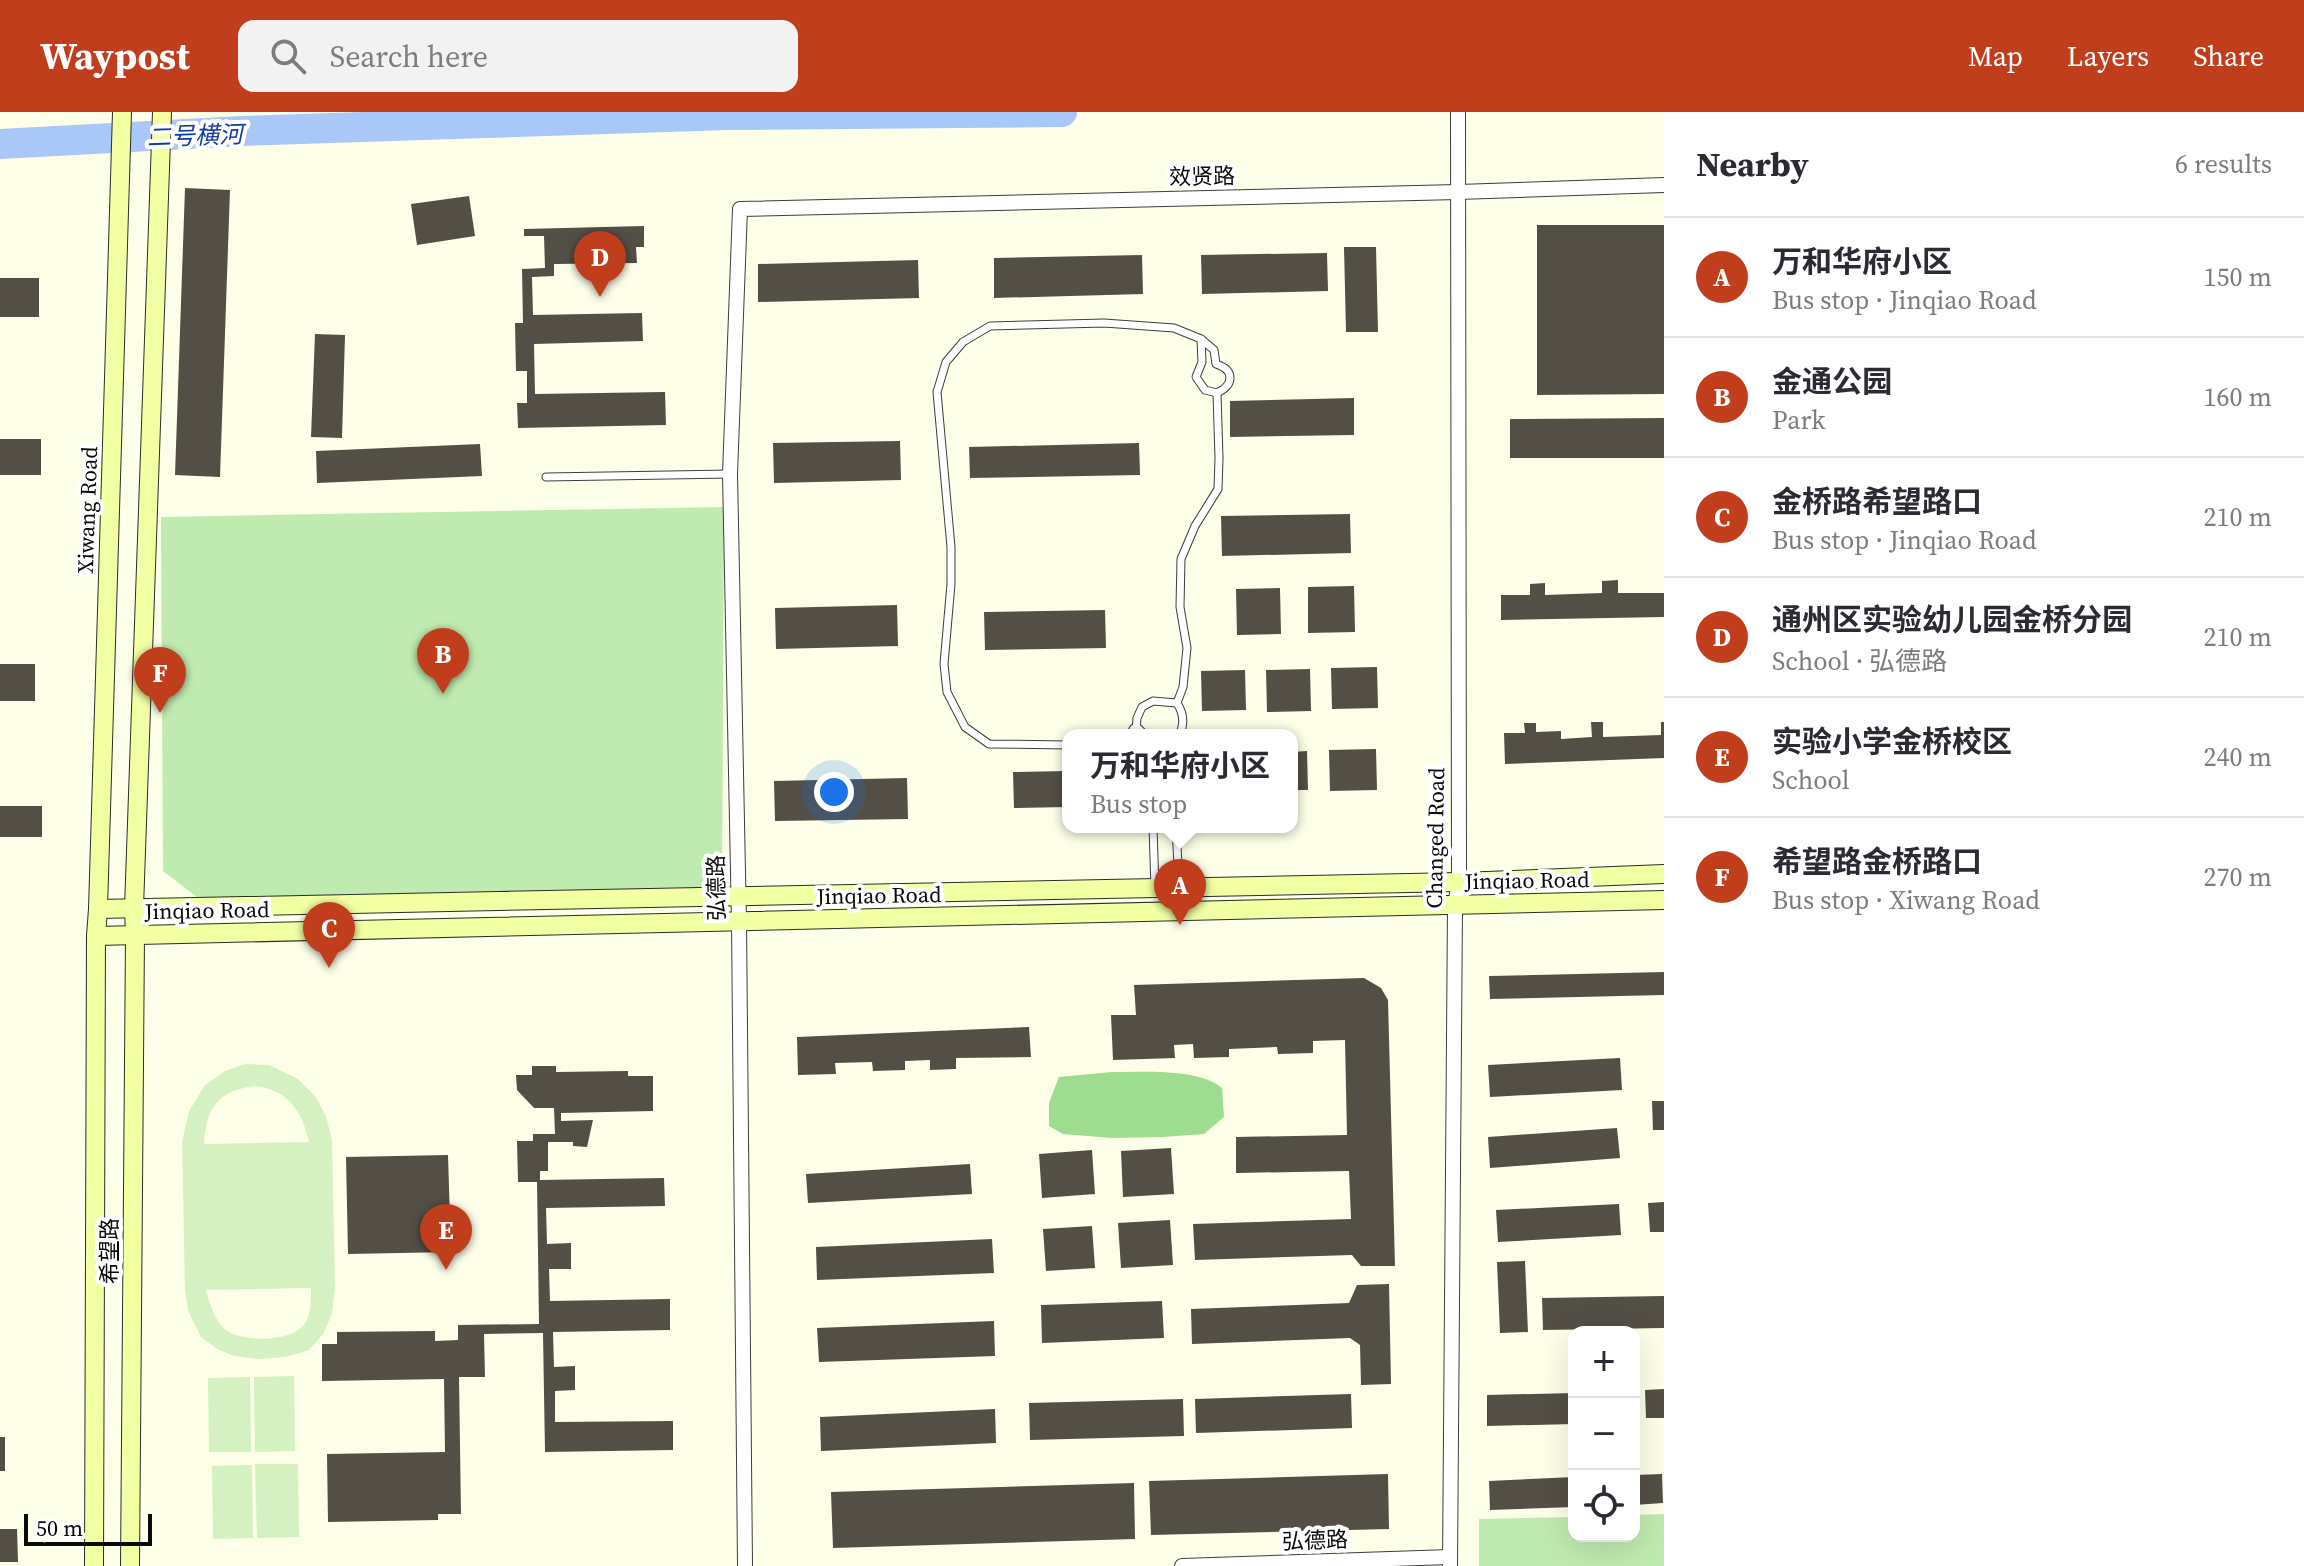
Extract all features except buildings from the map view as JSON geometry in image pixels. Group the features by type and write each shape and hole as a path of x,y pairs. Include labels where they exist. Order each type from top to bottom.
{"street":[{"name":"Xiwang Road","path":"96,936 122,112"},
{"path":"134,908 162,112"},
{"name":"Changed Road","path":"1450,1562 1455,906 1459,882 1458,112"},
{"name":"效贤路","path":"740,209 1664,185"},
{"name":"弘德路","path":"740,209 730,474 739,922 745,1566"},
{"name":"Jinqiao Road","path":"98,909 1459,882 1664,874"},
{"name":"Jinqiao Road","path":"96,936 1664,900"},
{"name":"希望路","path":"130,1566 134,908"},
{"name":"希望路","path":"94,1566 96,936"},
{"name":"弘德路","path":"1182,1566 1450,1562"}],"lane":[{"path":"1062,745 989,744 965,727 947,692 944,664 951,547 937,392 946,362 963,342 990,326 1104,323 1174,328 1201,339 1214,350 1216,364 1228,371 1226,389 1217,393 1205,390 1196,377 1202,362 1201,339"},
{"path":"1177,703 1183,687 1187,648 1180,607 1181,559 1195,526 1218,489 1217,393"},
{"path":"546,477 730,474"},
{"path":"1135,729 1142,707 1153,701 1177,703"},
{"path":"1177,703 1183,722 1181,729"},
{"path":"1153,833 1155,888"},
{"path":"1176,833 1179,887"}],"green space":[{"path":"724,507 722,890 202,901 163,871 161,517"},
{"path":"245,1064 269,1065 298,1079 315,1096 326,1116 332,1140 335,1287 332,1314 323,1334 309,1350 286,1357 258,1359 234,1356 217,1349 201,1337 188,1311 182,1142 189,1111 205,1085 225,1071","holes":["254,1086 276,1092 292,1104 309,1142 204,1144 208,1120 216,1103 231,1092","311,1288 309,1312 302,1327 284,1336 261,1339 226,1330 214,1314 206,1290"]},
{"path":"1112,1072 1170,1072 1200,1077 1222,1088 1224,1117 1204,1134 1162,1137 1112,1138 1063,1134 1049,1126 1049,1103 1059,1077"},
{"path":"294,1376 295,1451 255,1452 254,1377"},
{"path":"250,1377 251,1452 209,1452 208,1378"},
{"path":"255,1464 298,1464 299,1537 257,1538"},
{"path":"252,1465 253,1538 213,1539 212,1466"},
{"path":"1664,1514 1664,1566 1479,1566 1479,1519 1568,1517 1568,1542 1640,1542 1640,1515"}],"waterway":[{"name":"二号横河","path":"0,144 242,131 728,115 1062,112"}],"place":[{"name":"通州区实验幼儿园金桥分园","path":"600,297"},
{"name":"金通公园","path":"443,694"},
{"name":"希望路金桥路口","path":"160,713"},
{"name":"万和华府小区","path":"1180,925"},
{"name":"金桥路希望路口","path":"329,968"},
{"name":"实验小学金桥校区","path":"446,1270"}]}
